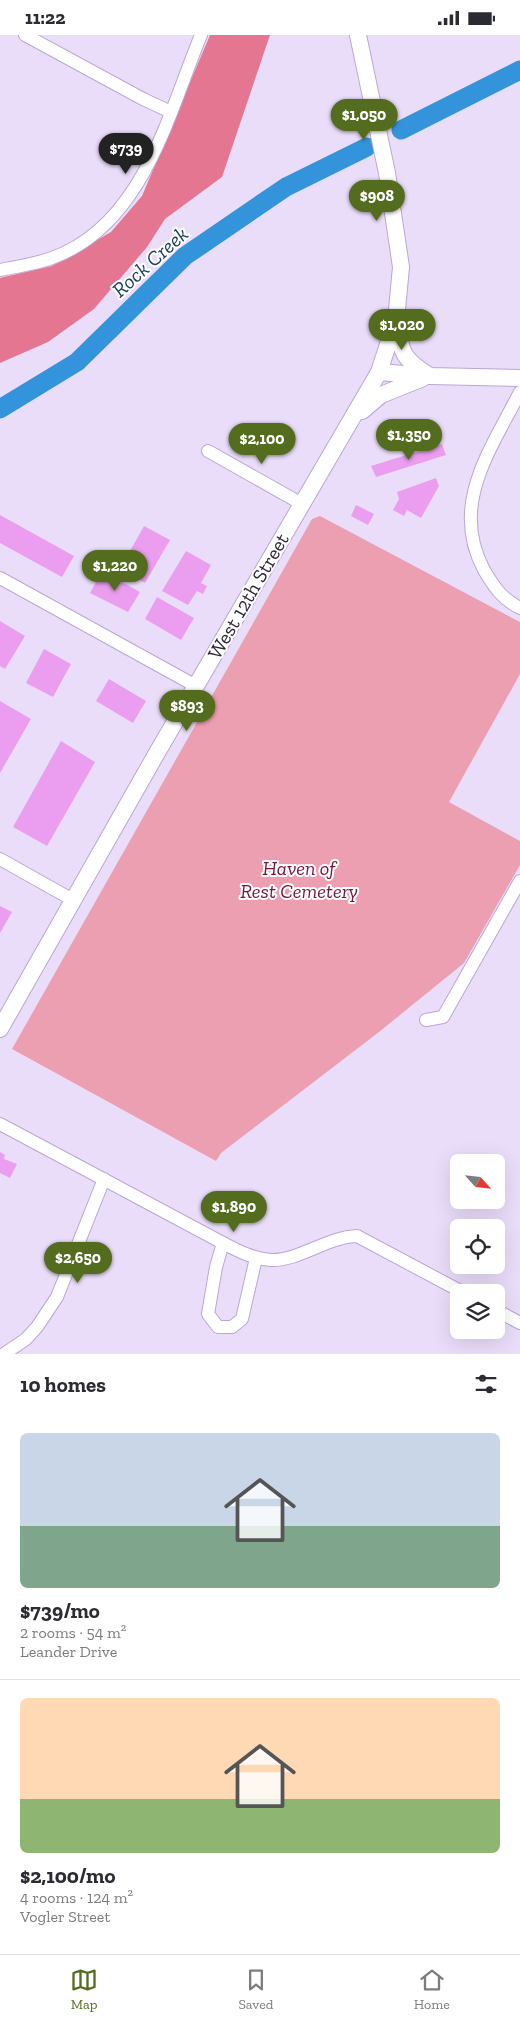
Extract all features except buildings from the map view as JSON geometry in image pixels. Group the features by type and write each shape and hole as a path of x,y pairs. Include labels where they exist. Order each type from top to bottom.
{"main road":[{"path":"358,35 387,173 401,267 396,319 402,352 411,364 430,376"},
{"name":"West 12th Street","path":"0,1029 196,685 379,372 396,319"},
{"path":"379,372 430,376 520,378"},
{"path":"351,421 381,395 430,376"}],"street":[{"path":"26,35 143,99 171,112"},
{"path":"0,270 52,258 88,239 126,201 147,167 201,35"},
{"path":"520,392 481,467 476,481 469,516 475,547 490,579 498,593 520,608"},
{"path":"208,451 302,504"},
{"path":"0,578 196,685"},
{"path":"0,859 73,900"},
{"path":"426,1020 444,1017 520,881"},
{"path":"0,1124 223,1243 256,1257 268,1260 286,1258 337,1238 357,1235 450,1285"},
{"path":"4,1354 26,1339 37,1327 57,1297 104,1179"},
{"path":"223,1243 216,1267 208,1314 218,1327 232,1327 242,1319 256,1257"},
{"path":"505,1315 520,1323"}],"green space":[{"name":"Haven of Rest Cemetery","path":"320,516 520,622 520,674 449,802 520,841 520,865 464,963 379,1032 221,1153 216,1161 12,1049 312,519"}],"shaded area":[{"path":"210,35 270,35 222,177 165,219 147,247 94,309 48,342 0,363 0,278 52,266 111,232 142,196"}],"waterway":[{"name":"Rock Creek","path":"401,130 520,70"},
{"name":"Rock Creek","path":"0,409 77,362 185,256 286,187 367,147"}]}
